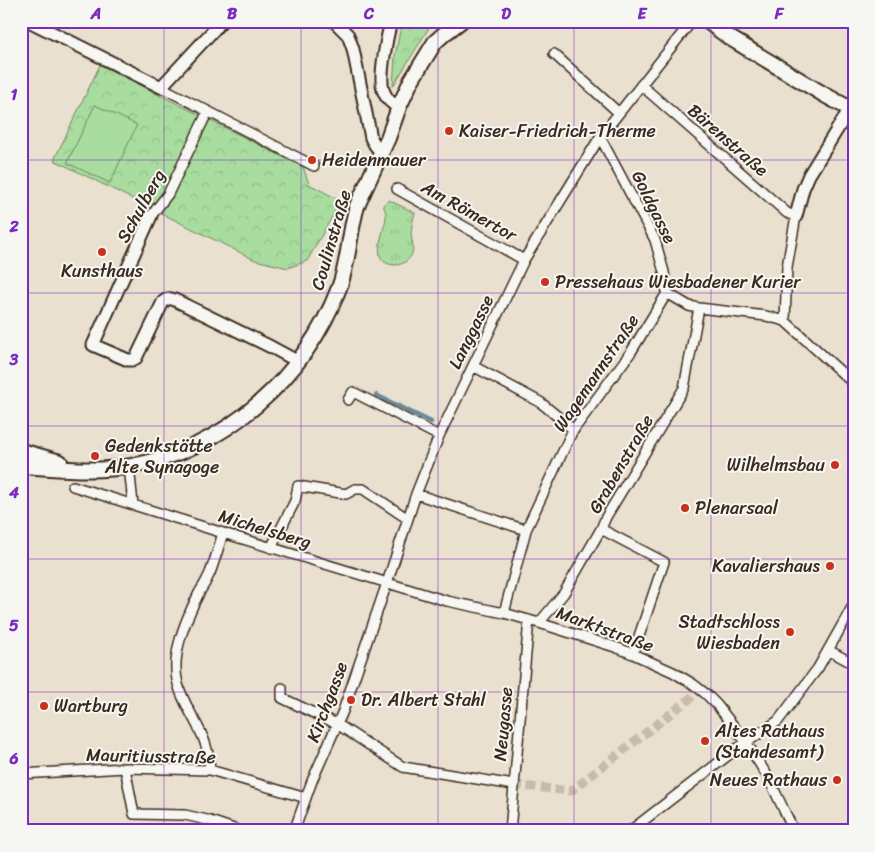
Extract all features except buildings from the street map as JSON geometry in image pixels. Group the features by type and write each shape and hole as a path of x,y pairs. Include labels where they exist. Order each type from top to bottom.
{"street":[{"path":"29,21 314,166"},
{"path":"160,87 222,21"},
{"path":"334,21 351,42 371,138 381,153"},
{"path":"391,21 384,59 383,85 385,95 390,102 399,107"},
{"name":"Coulinstraße","path":"21,466 85,469 130,466 158,460 224,430 265,398 285,377 323,323 339,287 354,218 361,198 388,138 399,107 411,81 435,42 461,21"},
{"name":"Langgasse","path":"387,583 416,494 439,436 524,260 600,137 692,21"},
{"path":"707,21 738,43 823,94 852,107 809,175 803,189 787,267 785,321"},
{"path":"554,54 619,113"},
{"name":"Bärenstraße","path":"641,85 787,213 796,216"},
{"name":"Schulberg","path":"208,111 168,194 151,216 93,345 128,360 136,358 163,302 170,298 297,361"},
{"name":"Goldgasse","path":"600,137 655,240 664,272 667,293"},
{"name":"Am Römertor","path":"397,190 524,260"},
{"path":"667,293 689,306 766,316 785,321 854,384"},
{"name":"Wagemannstraße","path":"504,613 526,530 574,430 631,352 667,293"},
{"name":"Grabenstraße","path":"539,622 564,593 606,517 684,388 699,308"},
{"path":"473,366 540,402 574,430"},
{"path":"348,400 354,392 439,436"},
{"name":"Coulinstraße","path":"21,451 85,469"},
{"path":"130,466 133,504"},
{"name":"Michelsberg","path":"73,486 387,583"},
{"path":"271,548 295,501 298,486 346,494 355,489 363,489 408,519"},
{"path":"416,494 526,530"},
{"path":"601,529 664,562 633,654"},
{"path":"210,770 208,752 204,740 180,692 176,661 177,649 183,630 198,595 210,574 223,533"},
{"name":"Marktstraße","path":"387,583 447,601 539,622 633,654 673,672 701,690 717,705 746,742 768,776 794,831"},
{"name":"Kirchgasse","path":"294,831 343,711 387,583"},
{"path":"630,831 735,750 778,721 818,668 854,604"},
{"name":"Neugasse","path":"510,831 529,620"},
{"path":"828,650 854,664"},
{"path":"282,688 282,698 337,724 403,767 514,785"},
{"path":"125,768 134,814 185,816 207,820 240,831"},
{"name":"Mauritiusstraße","path":"21,774 125,768 210,770 306,798"}],"green space":[{"path":"402,21 435,21 393,86 395,56"},
{"path":"100,65 303,167 309,184 341,201 307,261 288,268 255,260 54,160"},
{"path":"95,105 137,125 110,183 67,163"},
{"path":"389,200 415,213 411,232 413,251 408,260 399,265 387,263 382,259 380,253 386,217 383,205"}],"waterway":[{"path":"376,395 431,422"}],"tunnel":[{"path":"514,785 571,791 701,690"}],"place":[{"name":"Kaiser-Friedrich-Therme","path":"449,131"},
{"name":"Heidenmauer","path":"312,160"},
{"name":"Kunsthaus","path":"102,252"},
{"name":"Pressehaus Wiesbadener Kurier","path":"545,282"},
{"name":"Gedenkstätte Alte Synagoge","path":"95,456"},
{"name":"Wilhelmsbau","path":"835,465"},
{"name":"Plenarsaal","path":"685,508"},
{"name":"Kavaliershaus","path":"830,566"},
{"name":"Stadtschloss Wiesbaden","path":"790,632"},
{"name":"Dr. Albert Stahl","path":"351,700"},
{"name":"Wartburg","path":"44,706"},
{"name":"Altes Rathaus (Standesamt)","path":"705,741"},
{"name":"Neues Rathaus","path":"837,780"}]}
